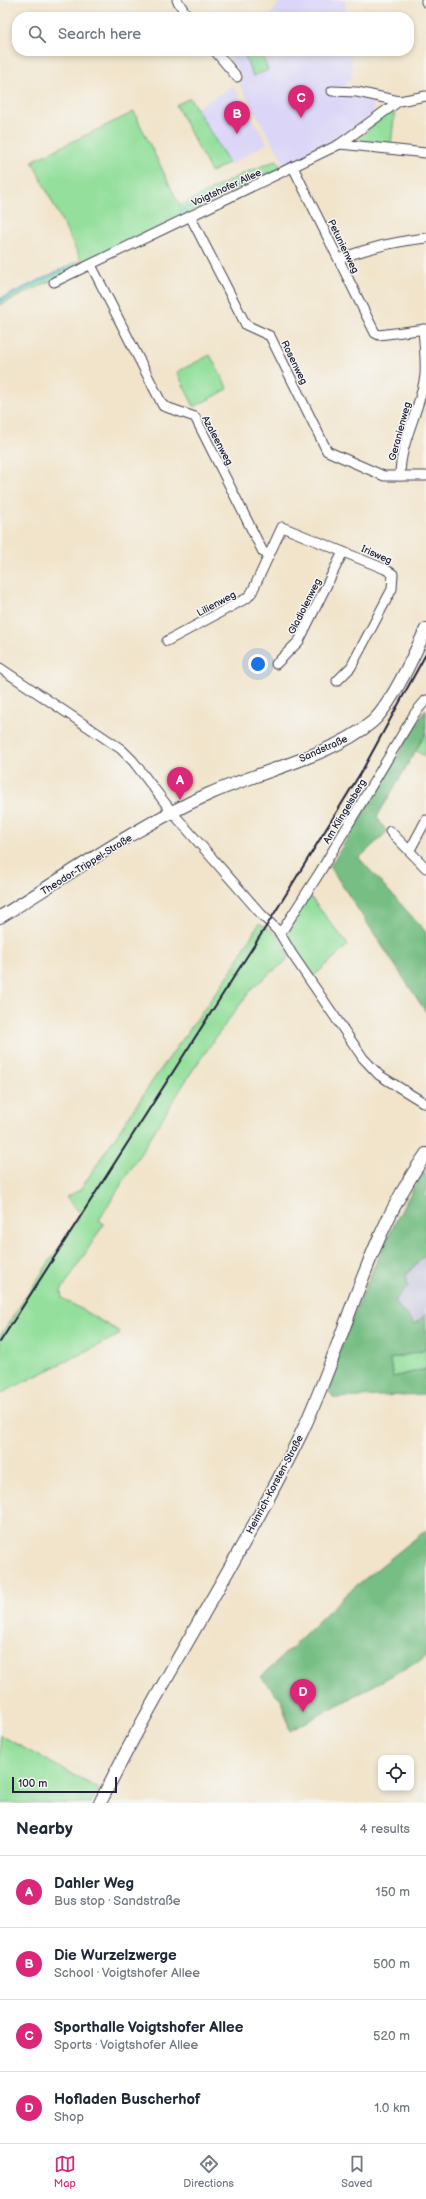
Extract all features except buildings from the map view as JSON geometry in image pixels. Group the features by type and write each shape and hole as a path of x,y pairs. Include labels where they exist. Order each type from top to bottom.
{"street":[{"path":"177,0 185,12"},
{"path":"219,56 236,77"},
{"name":"Voigtshofer Allee","path":"332,91 357,92 399,101 426,96"},
{"name":"Voigtshofer Allee","path":"54,282 340,144 399,101"},
{"path":"340,144 426,153"},
{"name":"Petunienweg","path":"293,167 377,335 424,329"},
{"name":"Rosenweg","path":"190,216 246,325 270,336 327,451 384,476 400,476"},
{"path":"339,259 370,247 400,240 426,238"},
{"name":"Azaleenweg","path":"91,265 163,406 195,417 263,552 268,554"},
{"name":"Geranienweg","path":"400,476 400,468 411,423 424,392 424,329"},
{"path":"400,476 426,476"},
{"name":"Lilienweg","path":"167,641 247,598 252,592 268,554 282,527"},
{"name":"Irisweg","path":"282,527 385,569 393,574 392,589 351,667 337,681"},
{"name":"Gladiolenweg","path":"276,664 299,641 343,552"},
{"name":"Sandstraße","path":"172,812 234,783 335,744 370,724 387,706 426,629"},
{"path":"0,668 121,748 133,761 172,812 261,914 279,932 292,954 363,1058 379,1075 426,1104"},
{"name":"Am Klingelsberg","path":"279,932 284,928 318,875 415,713 426,700"},
{"name":"Theodor-Trippel-Straße","path":"0,917 105,850 172,812"},
{"path":"410,850 426,820"},
{"path":"390,831 426,868"},
{"name":"Heinrich-Korsten-Straße","path":"100,1803 278,1480 318,1395 390,1215 415,1169 426,1154"}],"shaded area":[{"path":"281,0 345,0 346,12 273,12"},
{"path":"232,56 351,56 352,81 347,81 346,87 331,88 353,95 353,97 373,101 373,113 347,135 285,165 240,85 243,76 229,59"},
{"path":"233,86 267,143 230,165 196,108"},
{"path":"426,1254 426,1314 415,1324 394,1302 408,1286 405,1276"}],"green space":[{"path":"245,56 262,56 268,70 253,76"},
{"path":"190,98 229,163 211,172 176,105"},
{"path":"395,109 391,145 359,143 358,140 383,115"},
{"path":"134,112 180,206 242,174 277,160 281,169 83,264 32,161"},
{"path":"78,261 81,266 0,305 0,299"},
{"path":"210,355 228,389 194,407 177,372"},
{"path":"426,709 426,733 377,817 387,832 359,858 426,932 426,1012 330,867"},
{"path":"426,733 426,757 415,750"},
{"path":"308,894 348,945 314,976 283,935"},
{"path":"259,923 278,935 289,955 285,962 251,990 190,1074 99,1220 104,1224 61,1291 62,1298 120,1332 119,1335 0,1394 0,1336 81,1214 66,1197 80,1190 151,1083 230,973"},
{"path":"423,1172 426,1172 426,1254 405,1276 408,1286 394,1302 415,1324 426,1314 426,1350 390,1359 393,1377 426,1369 426,1394 334,1398 325,1387 336,1359 358,1304 394,1224"},
{"path":"426,1350 426,1369 392,1377 390,1359"},
{"path":"426,1530 426,1657 290,1731 281,1700 261,1677 346,1594"},
{"path":"0,1735 99,1789 91,1803 0,1803"}],"waterway":[{"path":"180,211 260,174"},
{"path":"0,301 69,267"}],"railway":[{"path":"0,1342 269,922 363,769 426,654"}],"place":[{"name":"Sporthalle Voigtshofer Allee","path":"301,118"},
{"name":"Die Wurzelzwerge","path":"237,134"},
{"name":"Dahler Weg","path":"180,800"},
{"name":"Hofladen Buscherhof","path":"303,1712"}]}
